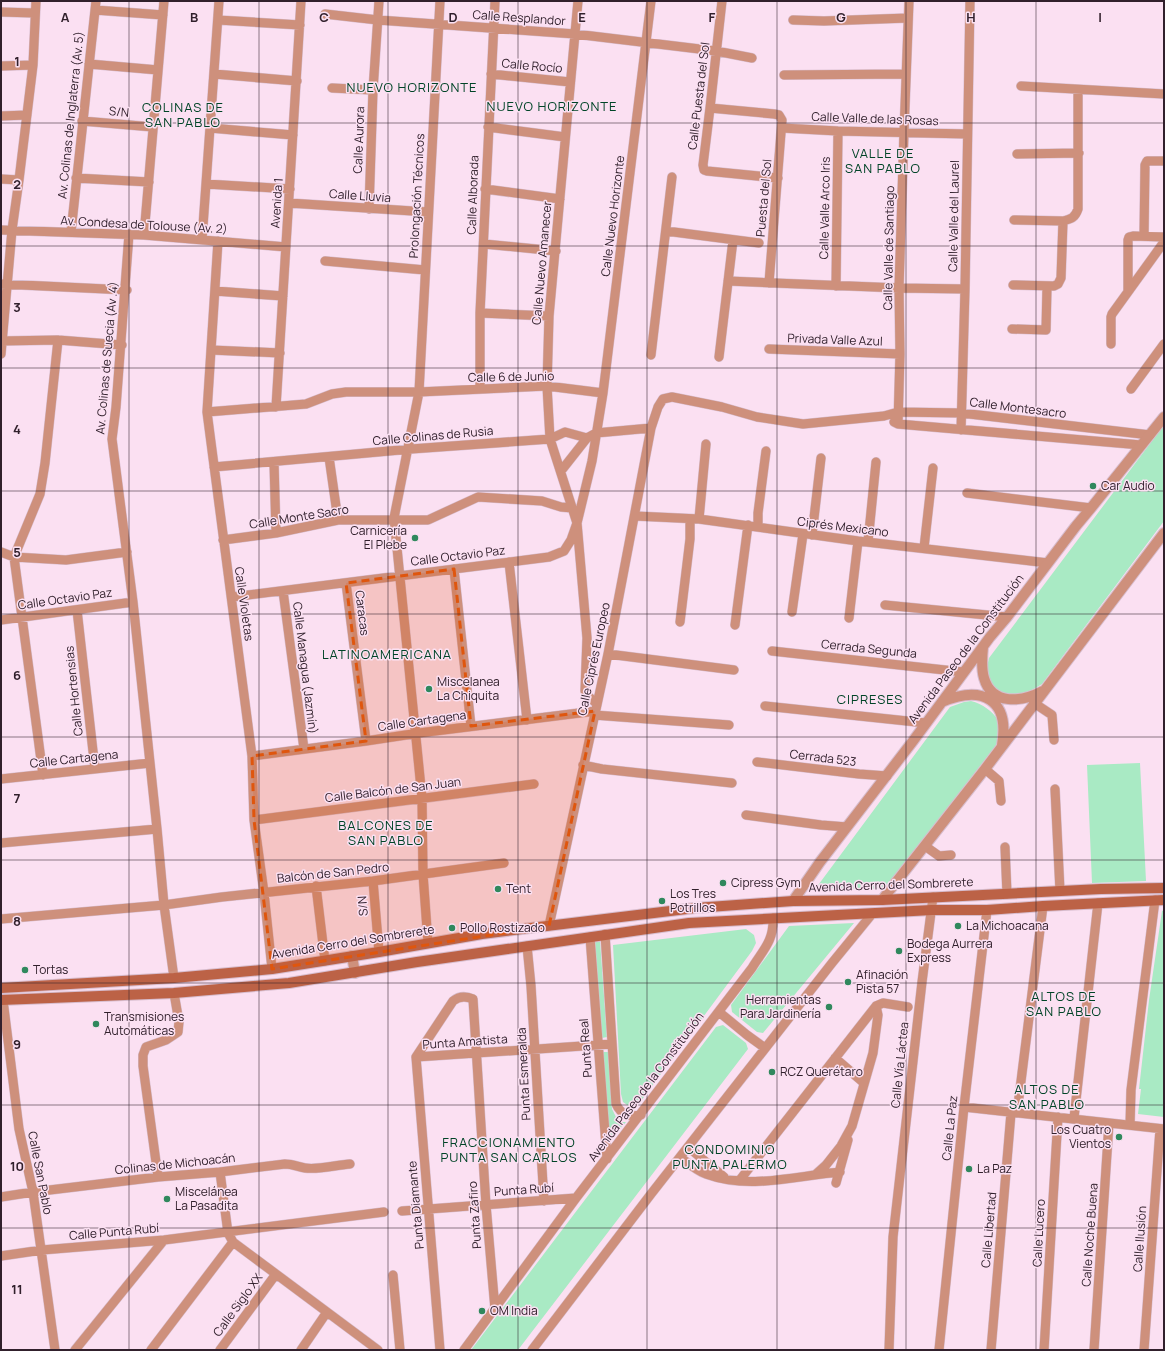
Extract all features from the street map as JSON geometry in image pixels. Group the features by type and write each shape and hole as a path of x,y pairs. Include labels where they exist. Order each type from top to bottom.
{"main road":[{"name":"Avenida Cerro del Sombrerete","path":"1,988 174,978 272,969 482,934 695,908 793,900 882,900 1060,891 1164,888"},
{"path":"2,1000 174,993 289,983 417,962 689,923 932,910 987,910 1159,900"}],"street":[{"path":"1,354 4,284 19,180 33,65 34,12 36,1"},
{"path":"144,235 164,1"},
{"path":"202,240 219,1"},
{"name":"Avenida 1","path":"276,406 301,1"},
{"name":"Calle Aurora","path":"369,209 374,90 380,1"},
{"name":"Prolongación Técnicos","path":"428,943 423,874 422,798 394,520 419,392 440,1"},
{"name":"Calle Alborada","path":"480,389 480,313 494,1"},
{"name":"Calle Nuevo Amanecer","path":"577,523 550,439 547,386 549,316 578,1"},
{"name":"Calle Nuevo Horizonte","path":"592,436 603,393 651,1"},
{"name":"Calle Puesta del Sol","path":"722,1 702,165 706,172 778,178"},
{"name":"Calle Valle de Santiago","path":"898,424 900,354 899,288 909,1"},
{"name":"Calle Valle del Laurel","path":"960,430 966,289 970,1"},
{"path":"95,6 163,14"},
{"name":"Av. Colinas de Inglaterra (Av. 5)","path":"71,232 95,6"},
{"path":"1,12 34,12"},
{"name":"Calle Resplandor","path":"325,14 378,20 575,34 716,51 752,58"},
{"path":"793,20 824,21 908,18"},
{"path":"218,20 300,25"},
{"path":"89,64 158,70"},
{"path":"1,66 33,65"},
{"path":"214,74 297,81"},
{"name":"Calle Rocío","path":"491,74 570,82"},
{"path":"784,75 906,74"},
{"path":"1021,86 1164,94"},
{"path":"332,88 374,90"},
{"path":"1014,220 1063,221 1074,217 1078,209 1078,90"},
{"name":"Puesta del Sol","path":"710,108 774,114 779,115 782,120 769,283"},
{"path":"1,116 27,115"},
{"name":"S/N","path":"82,121 153,127"},
{"path":"488,127 565,136"},
{"path":"210,128 293,135"},
{"name":"Calle Valle de las Rosas","path":"782,128 967,134"},
{"name":"Calle Valle Arco Iris","path":"836,286 838,131"},
{"path":"1017,154 1078,153"},
{"path":"1144,236 1145,165 1150,160 1164,161"},
{"path":"651,354 672,177"},
{"path":"76,178 149,182"},
{"path":"1,179 19,180"},
{"path":"206,184 290,189"},
{"path":"485,188 560,199"},
{"name":"Calle Lluvia","path":"289,203 428,212"},
{"path":"1013,285 1056,286 1060,281 1063,221"},
{"name":"Av. Condesa de Tolouse (Av. 2)","path":"1,230 129,234 286,247"},
{"path":"666,231 759,243"},
{"name":"Av. Colinas de Suecia (Av .4)","path":"129,234 126,290 112,439 133,602 164,905 174,978"},
{"path":"1128,290 1129,237 1164,237"},
{"path":"719,357 733,240"},
{"name":"Calle Violetas","path":"218,241 207,412 252,756 254,820 272,969"},
{"path":"1112,344 1111,317 1128,290 1164,242"},
{"path":"484,244 556,251"},
{"path":"324,261 425,270"},
{"path":"728,282 966,289"},
{"path":"4,284 126,290"},
{"path":"1012,329 1046,330 1047,286"},
{"path":"215,291 283,296"},
{"path":"480,313 549,316"},
{"path":"2,341 58,340 121,345"},
{"path":"44,775 14,557 40,494 46,463 58,340"},
{"path":"1131,389 1164,344"},
{"name":"Privada Valle Azul","path":"769,349 900,354"},
{"path":"211,350 280,353"},
{"name":"Calle 6 de Junio","path":"207,412 306,404 332,394 346,392 419,392 547,386 603,393"},
{"name":"Calle Montesacro","path":"663,399 672,397 722,407 756,417 803,424 884,416 898,412 961,414 1150,435"},
{"name":"Calle Ciprés Europeo","path":"549,926 608,654 651,428 658,407 663,399"},
{"name":"Calle Montesacro","path":"884,416 898,424 1141,445"},
{"name":"Avenida Paseo de la Constitución","path":"793,900 982,647 1007,617 1076,526 1164,417"},
{"name":"Calle Colinas de Rusia","path":"214,467 550,439 565,432 592,436 651,428"},
{"path":"561,471 592,436"},
{"name":"Calle Octavio Paz","path":"232,597 550,557 564,551 571,540 577,523 592,461 592,436"},
{"path":"680,622 690,539 695,519 706,444"},
{"path":"758,527 758,513 766,451"},
{"path":"329,457 338,520"},
{"path":"812,535 821,458"},
{"path":"274,462 276,533"},
{"path":"868,542 876,462"},
{"path":"924,548 933,468"},
{"path":"967,493 1091,508"},
{"name":"Calle Monte Sacro","path":"223,540 276,533 338,520 428,520 478,497 542,502 560,507 572,508"},
{"name":"Ciprés Mexicano","path":"635,516 695,519 858,541 1048,563"},
{"path":"577,523 587,638 585,691 595,710"},
{"path":"735,625 748,526"},
{"path":"882,900 985,769 1164,533"},
{"path":"792,612 803,534"},
{"path":"848,618 858,541"},
{"path":"1,552 14,557 66,560 127,552"},
{"path":"509,562 527,720"},
{"path":"454,569 471,726"},
{"name":"Caracas","path":"346,583 366,741"},
{"name":"Calle Managua (Jazmín)","path":"283,591 304,749"},
{"name":"Calle Octavio Paz","path":"1,620 133,602"},
{"path":"885,605 1007,617"},
{"name":"Calle Hortensias","path":"77,610 95,769"},
{"path":"982,647 984,678 989,689 995,694 1007,699 1018,700 1031,697 1044,690"},
{"name":"Cerrada Segunda","path":"772,650 963,672"},
{"path":"608,654 734,670"},
{"path":"941,702 968,694 980,696 992,701 999,710 1003,722 1001,747"},
{"path":"1034,703 1052,715 1054,740"},
{"path":"765,706 926,723"},
{"name":"Calle Cartagena","path":"252,756 595,710 729,725"},
{"name":"Cerrada 523","path":"757,762 887,776"},
{"name":"Calle Cartagena","path":"1,779 150,763"},
{"path":"583,765 602,769 732,783"},
{"path":"985,769 999,781 1001,801"},
{"name":"Calle Balcón de San Juan","path":"254,820 534,784"},
{"path":"1055,789 1060,891"},
{"path":"746,815 847,827"},
{"path":"1,844 157,829"},
{"path":"925,846 939,856 951,855"},
{"path":"1005,847 1007,894"},
{"name":"Balcón de San Pedro","path":"1,919 164,905 316,886 373,881 504,863"},
{"name":"S/N","path":"373,881 379,952"},
{"path":"316,886 325,961"},
{"name":"Calle Vía Láctea","path":"889,1350 893,1237 933,897"},
{"path":"1130,1125 1131,1090 1159,900"},
{"path":"1074,1118 1098,903"},
{"name":"Calle Libertad","path":"991,1350 1014,1113 1043,906"},
{"name":"Calle La Paz","path":"939,1350 964,1107 987,910"},
{"path":"532,1350 765,1048 872,914"},
{"name":"Avenida Paseo de la Constitución","path":"464,1350 576,1198 752,968 771,939 773,918"},
{"path":"605,934 616,1104 619,1110 624,1114 633,1116 641,1115"},
{"name":"Punta Real","path":"590,937 597,1046 607,1158"},
{"name":"Punta Esmeralda","path":"527,946 531,986 544,1201"},
{"path":"352,956 355,973"},
{"path":"1,980 1,988"},
{"path":"158,1177 143,1066 143,1055 146,1047 166,1040 178,1032 179,1022 174,993"},
{"name":"Punta Zafiro","path":"416,1057 453,1001 456,998 468,997 473,999 486,1205 495,1309"},
{"name":"Calle San Pablo","path":"2,1000 19,1129 33,1192 55,1350"},
{"path":"739,1181 876,1006 884,1003 908,1007"},
{"path":"836,1183 873,1053 878,1015 876,1006"},
{"name":"Avenida Paseo de la Constitución","path":"719,1012 747,1036 765,1048"},
{"name":"Punta Amatista","path":"416,1057 612,1044"},
{"name":"Punta Diamante","path":"416,1057 440,1350"},
{"path":"835,1058 864,1083"},
{"path":"964,1107 1074,1118 1162,1129"},
{"name":"Calle Lucero","path":"1044,1350 1058,1117"},
{"name":"Calle Noche Buena","path":"1094,1350 1109,1122"},
{"path":"816,1174 826,1165 841,1146 852,1126"},
{"name":"Calle Ilusión","path":"1144,1350 1162,1129"},
{"path":"688,1147 727,1180"},
{"path":"680,1157 704,1174 727,1180 759,1182 840,1172"},
{"name":"Colinas de Michoacán","path":"1,1197 158,1177 220,1172 285,1164 293,1164 304,1168 350,1164"},
{"path":"220,1172 228,1233 233,1242 327,1312 368,1347 378,1350"},
{"name":"Punta Rubí","path":"402,1211 576,1198"},
{"path":"228,1233 384,1212"},
{"name":"Calle Punta Rubí","path":"1,1256 42,1250 228,1233"},
{"path":"75,1350 164,1240"},
{"path":"151,1350 233,1242"},
{"name":"Calle Siglo XX","path":"220,1350 276,1274"},
{"path":"394,1275 400,1350"},
{"path":"301,1350 327,1312"}],"highlighted area":[{"path":"454,569 471,726 595,711 549,926 272,969 254,820 252,756 366,741 346,583"}],"green space":[{"path":"1164,425 1164,521 1042,684 1030,691 1016,694 1003,693 997,690 991,684 987,676 989,658"},
{"path":"971,701 987,708 999,721 997,744 885,889 816,888 950,707"},
{"path":"1140,763 1146,881 1092,883 1087,765"},
{"path":"1164,910 1164,1117 1138,1114 1141,1089 1139,1089 1149,1000 1162,911"},
{"path":"854,923 763,1033 757,1032 732,1012 731,1005 789,926"},
{"path":"746,929 754,935 756,943 752,951 638,1105 630,1107 623,1102 621,1094 613,945"},
{"path":"600,941 607,1037 602,1038 595,942"},
{"path":"723,1025 746,1043 748,1049 518,1350 471,1350 716,1027"},
{"path":"602,1052 608,1052 612,1109 620,1122 626,1122 610,1140"}],"place":[{"name":"Car Audio","path":"1093,486"},
{"name":"Carnicería El Plebe","path":"415,538"},
{"name":"Miscelanea La Chiquita","path":"429,689"},
{"name":"Cipress Gym","path":"723,883"},
{"name":"Tent","path":"498,889"},
{"name":"Los Tres Potrillos","path":"662,901"},
{"name":"La Michoacana","path":"958,926"},
{"name":"Pollo Rostizado","path":"452,928"},
{"name":"Bodega Aurrera Express","path":"899,951"},
{"name":"Tortas","path":"25,970"},
{"name":"Afinación Pista 57","path":"848,982"},
{"name":"Herramientas Para Jardinería","path":"829,1007"},
{"name":"Transmisiones Automáticas","path":"96,1024"},
{"name":"RCZ Querétaro","path":"772,1072"},
{"name":"Los Cuatro Vientos","path":"1119,1137"},
{"name":"La Paz","path":"969,1169"},
{"name":"Miscelánea La Pasadita","path":"167,1199"},
{"name":"OM India","path":"482,1311"}],"district":[{"name":"NUEVO HORIZONTE","path":"412,87"},
{"name":"NUEVO HORIZONTE","path":"552,106"},
{"name":"COLINAS DE SAN PABLO","path":"183,114"},
{"name":"VALLE DE SAN PABLO","path":"883,160"},
{"name":"LATINOAMERICANA","path":"387,654"},
{"name":"CIPRESES","path":"870,699"},
{"name":"BALCONES DE SAN PABLO","path":"386,832"},
{"name":"ALTOS DE SAN PABLO","path":"1064,1004"},
{"name":"ALTOS DE SAN PABLO","path":"1047,1096"},
{"name":"FRACCIONAMIENTO PUNTA SAN CARLOS","path":"509,1150"},
{"name":"CONDOMINIO PUNTA PALERMO","path":"730,1156"}]}
